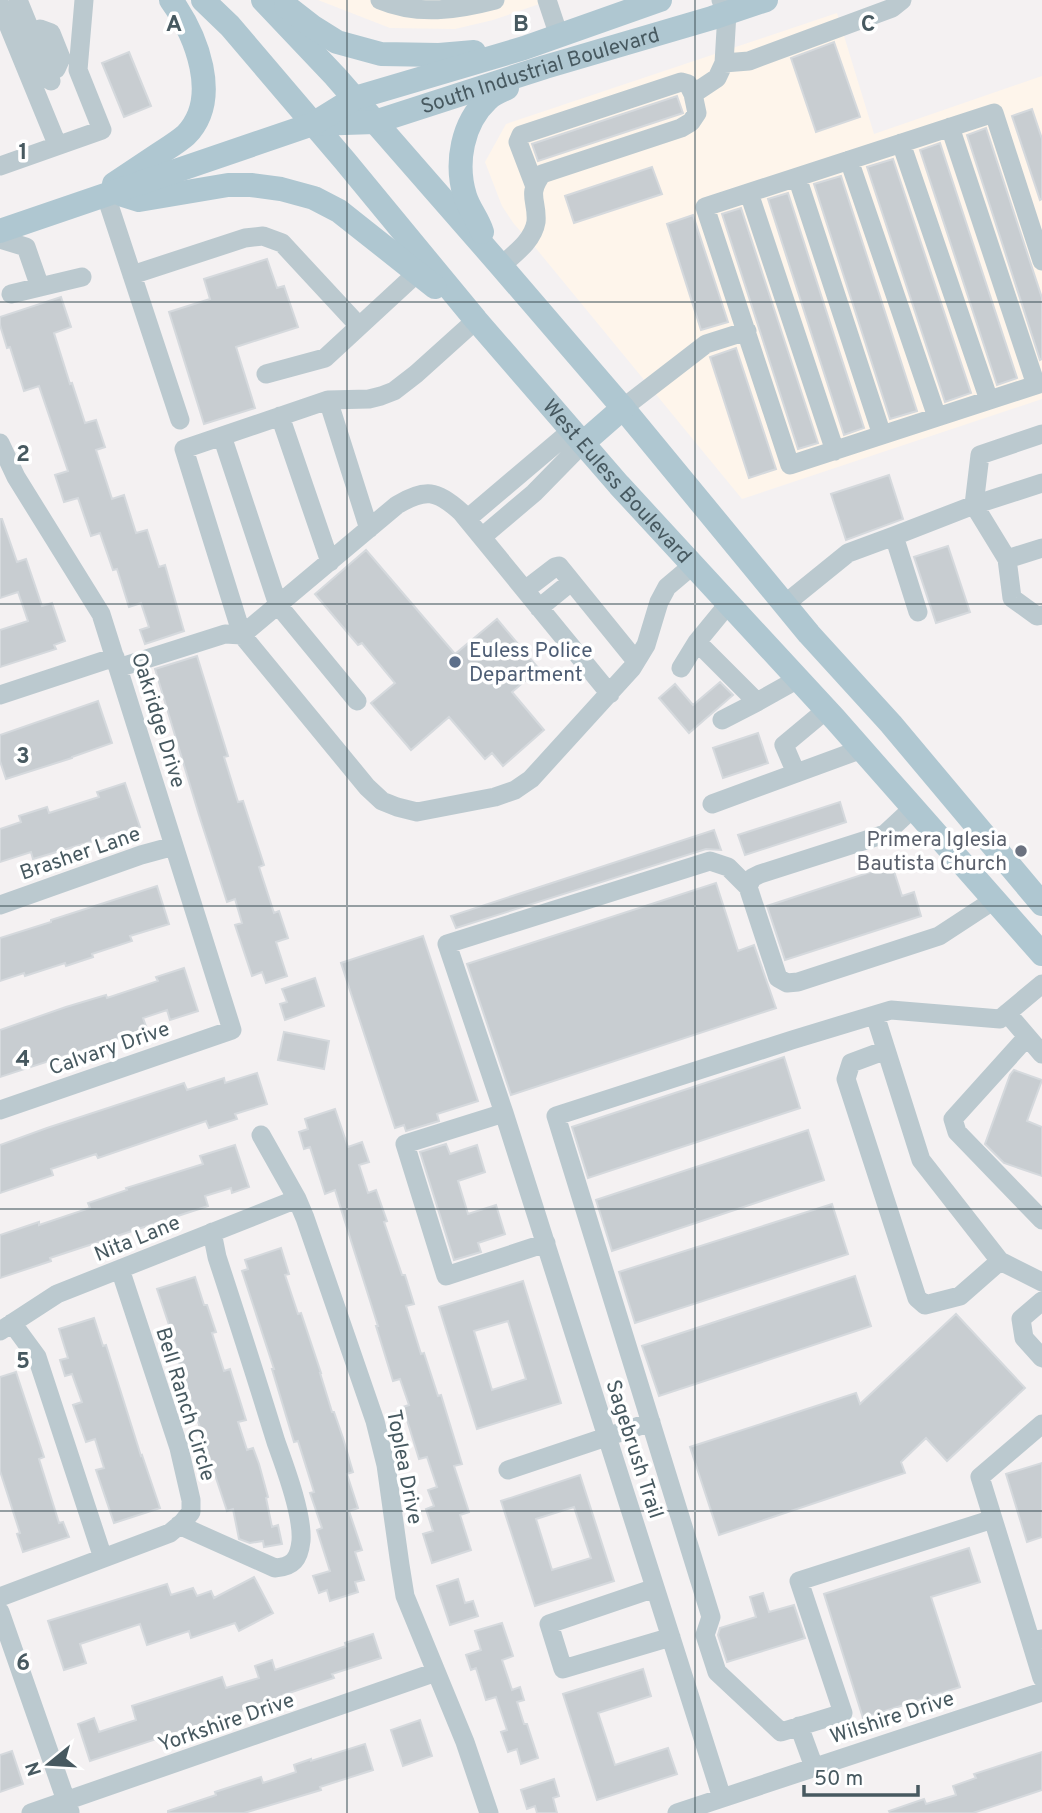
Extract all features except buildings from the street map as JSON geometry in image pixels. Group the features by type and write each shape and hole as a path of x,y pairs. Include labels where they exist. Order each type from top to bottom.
{"main road":[{"path":"103,197 187,134 197,119 203,101 204,72 183,17 171,0"},
{"name":"West Euless Boulevard","path":"202,0 230,26 476,320 619,485 862,749 1042,954"},
{"path":"263,0 355,98 494,258 623,408 809,634 891,724 1042,904"},
{"path":"278,0 337,42 381,54 439,55 524,48"},
{"name":"South Industrial Boulevard","path":"0,231 313,124 355,98 524,48 660,0"},
{"name":"South Industrial Boulevard","path":"313,124 375,122 724,6 766,0"},
{"path":"494,258 466,197 461,171 462,150 468,124 490,97 545,67"},
{"path":"103,197 139,200 228,185 251,185 314,198 339,211 476,320"},
{"path":"578,436 623,408"},
{"path":"729,603 765,617 785,604"}],"street":[{"path":"0,166 102,130 52,64 0,4 5,0"},
{"path":"18,0 52,64"},
{"path":"27,0 52,64 57,144"},
{"path":"52,64 84,0"},
{"path":"391,2 425,11 495,0"},
{"path":"547,0 559,36"},
{"path":"724,63 749,61 892,8 902,0"},
{"path":"693,94 717,78 724,63 724,6"},
{"path":"494,258 529,240 536,223 534,184 518,142 521,135 681,82 688,84 697,113 691,122 681,128 542,174 534,184"},
{"path":"950,127 1039,384 790,465 705,207 749,193 901,143 950,127 994,113 1042,261"},
{"path":"901,143 989,400"},
{"path":"849,160 937,417"},
{"path":"797,177 882,435"},
{"path":"749,193 835,451"},
{"path":"103,197 180,420"},
{"path":"132,275 245,238 263,236 282,243 359,326"},
{"path":"0,239 26,247 40,287"},
{"path":"266,374 326,358 417,272"},
{"path":"11,294 82,277"},
{"path":"476,320 394,391 369,398 328,400 184,449 235,617 243,635 367,786 382,801 417,812 495,797 516,790 531,779 610,694 636,661 646,645 659,602 667,587 693,565"},
{"path":"623,408 706,344 747,331"},
{"path":"328,400 369,529"},
{"path":"280,416 330,562"},
{"path":"1042,434 980,455 974,505 1007,559 1012,598 1037,616 1042,615"},
{"path":"222,436 278,605 357,701"},
{"path":"467,519 519,475 578,436"},
{"path":"482,537 534,493 578,436"},
{"name":"Oakridge Drive","path":"0,443 16,477 101,614 232,1030"},
{"path":"519,475 534,493"},
{"path":"785,604 848,552 1042,483"},
{"path":"502,489 518,507"},
{"path":"0,695 225,634 243,635 397,505 416,494 430,494 447,499 467,519 610,694"},
{"path":"894,536 918,612"},
{"path":"1007,559 1042,548"},
{"path":"525,590 559,566 636,661"},
{"path":"539,608 571,582"},
{"path":"681,668 697,642 729,603"},
{"path":"697,642 757,702"},
{"path":"722,720 798,679"},
{"path":"796,773 784,744 826,710"},
{"path":"712,804 862,749"},
{"path":"913,808 885,834 752,878 748,887 778,978 788,983 798,982 939,936 994,900"},
{"name":"Brasher Lane","path":"0,905 174,846"},
{"name":"Sagebrush Trail","path":"711,1805 671,1637 505,1113 447,944 710,861 728,867 748,887"},
{"path":"993,1519 799,1581 843,1713 781,1732 717,1672 705,1635 712,1617 556,1116 891,1010 1000,1019 1042,984"},
{"path":"1007,1013 1042,1054"},
{"path":"875,1015 921,1160 1000,1261 1042,1282"},
{"name":"Calvary Drive","path":"0,1110 232,1030"},
{"path":"1027,1037 953,1119 957,1132 1042,1220"},
{"path":"886,1051 851,1063 846,1079 917,1298 925,1305 960,1296 1000,1261"},
{"path":"505,1113 405,1144 446,1276 546,1243"},
{"name":"Toplea Drive","path":"261,1135 305,1218 375,1420 386,1465 405,1596 465,1742 489,1813"},
{"name":"Nita Lane","path":"6,1327 57,1294 297,1199"},
{"path":"0,1597 170,1533 179,1525 275,1568 286,1567 293,1563 298,1555 300,1526 289,1482 217,1257 212,1233"},
{"name":"Bell Ranch Circle","path":"120,1269 179,1448 191,1500 191,1512 179,1525"},
{"path":"1042,1301 1021,1320 1024,1338 1042,1358"},
{"path":"6,1327 37,1357 103,1558"},
{"path":"508,1469 651,1422"},
{"path":"1042,1424 980,1477 1036,1640 1042,1678"},
{"path":"655,1588 549,1624 559,1658 563,1669 671,1637"},
{"path":"0,1612 68,1807"},
{"name":"Yorkshire Drive","path":"31,1813 68,1807 436,1672"},
{"name":"Wilshire Drive","path":"677,1813 711,1805 814,1767 1042,1692"},
{"path":"799,1726 814,1767"}],"shaded area":[{"path":"318,0 551,0 493,20 455,29 390,28"},
{"path":"837,13 874,134 1042,76 1042,399 742,499 514,224 502,206 485,162 506,124"}],"place":[{"name":"Euless Police Department","path":"455,662"},
{"name":"Primera Iglesia Bautista Church","path":"1021,851"}]}
